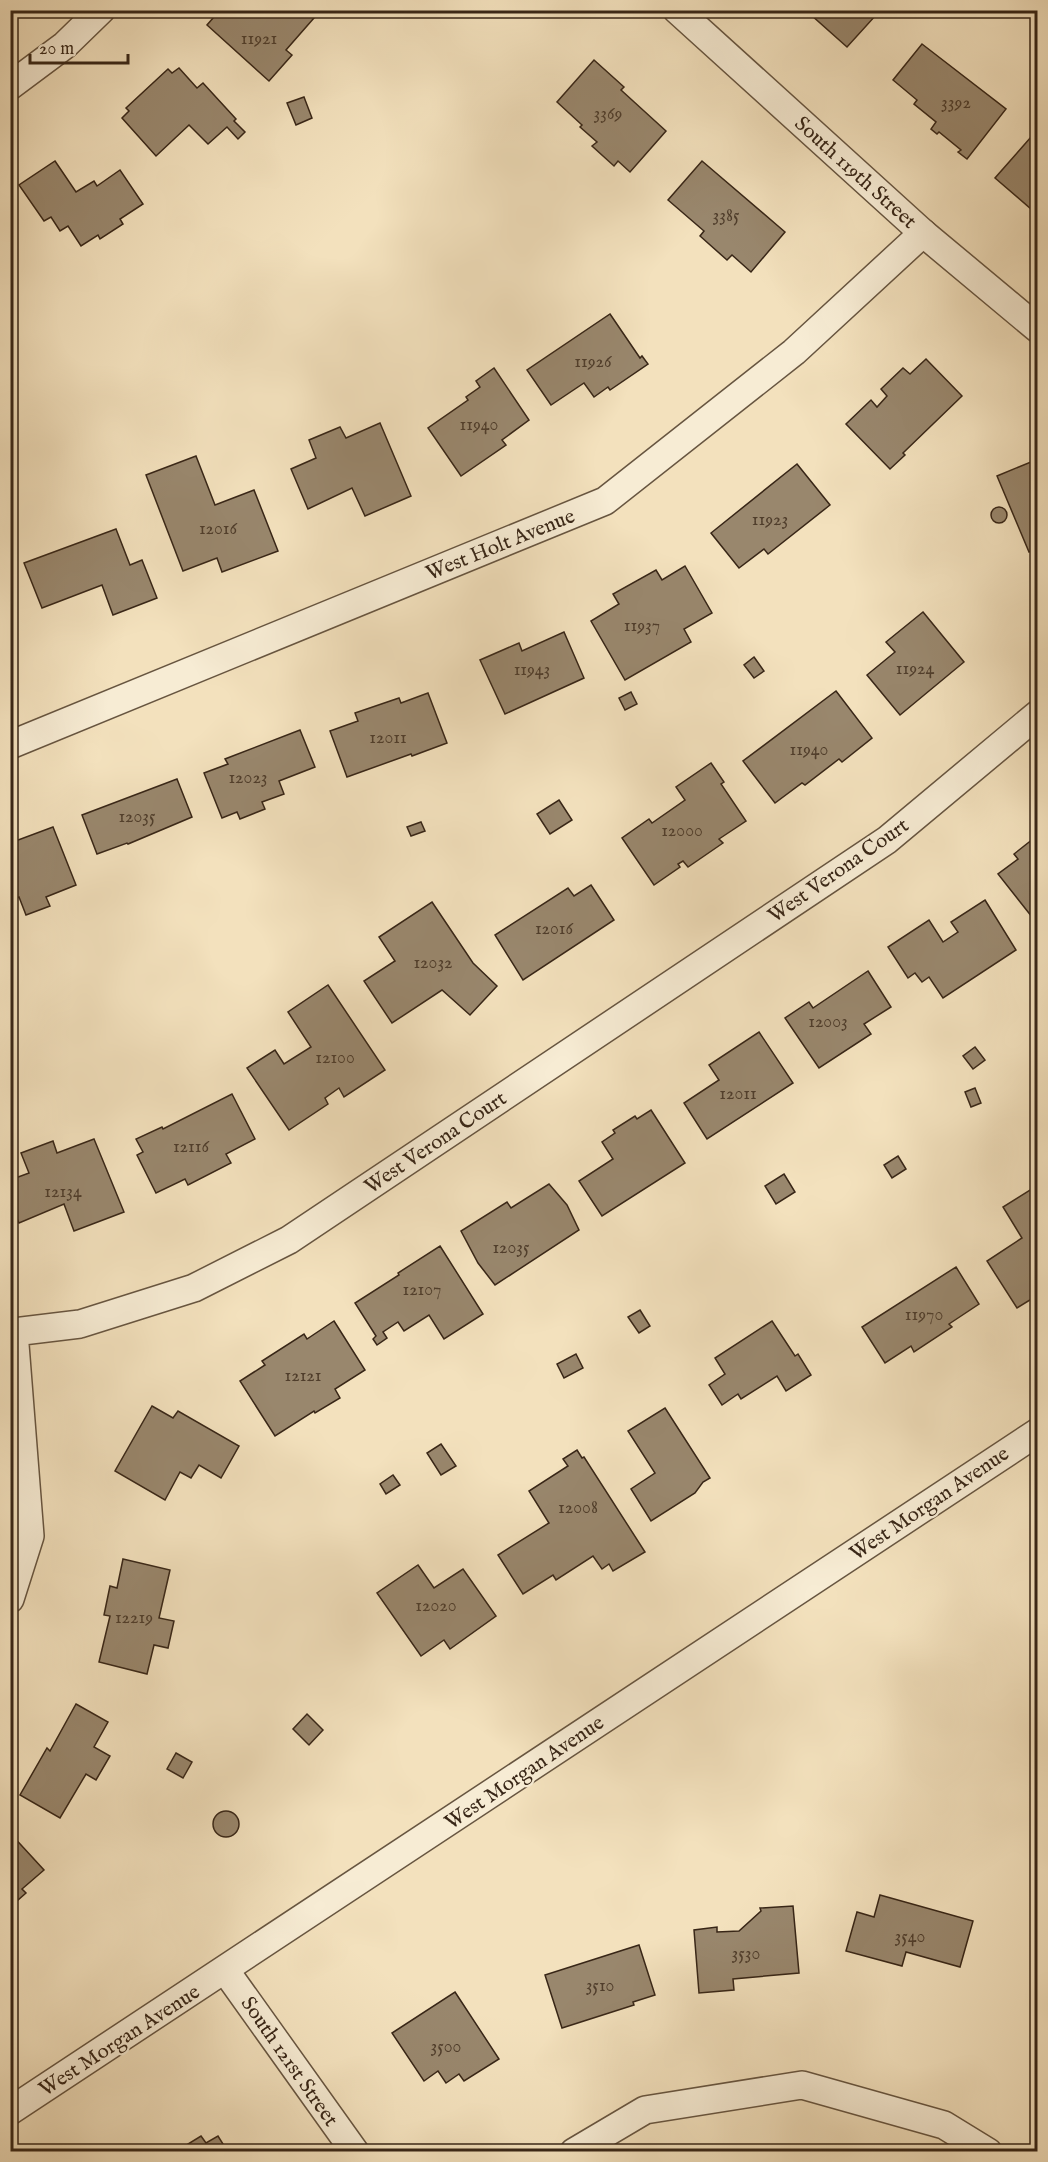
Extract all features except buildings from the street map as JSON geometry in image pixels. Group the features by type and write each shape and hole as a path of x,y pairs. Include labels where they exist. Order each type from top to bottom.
{"street":[{"path":"10,86 65,45 101,10"},
{"name":"South 119th Street","path":"677,10 923,233 1038,329"},
{"name":"West Holt Avenue","path":"10,745 604,501 794,352 923,233"},
{"name":"West Verona Court","path":"10,1599 30,1536 12,1332 80,1324 194,1288 289,1240 887,840 1038,714"},
{"name":"West Morgan Avenue","path":"10,2112 1038,1432"},
{"name":"South 121st Street","path":"225,1970 354,2151"},
{"path":"574,2151 645,2110 802,2085 944,2125 988,2151"}]}
